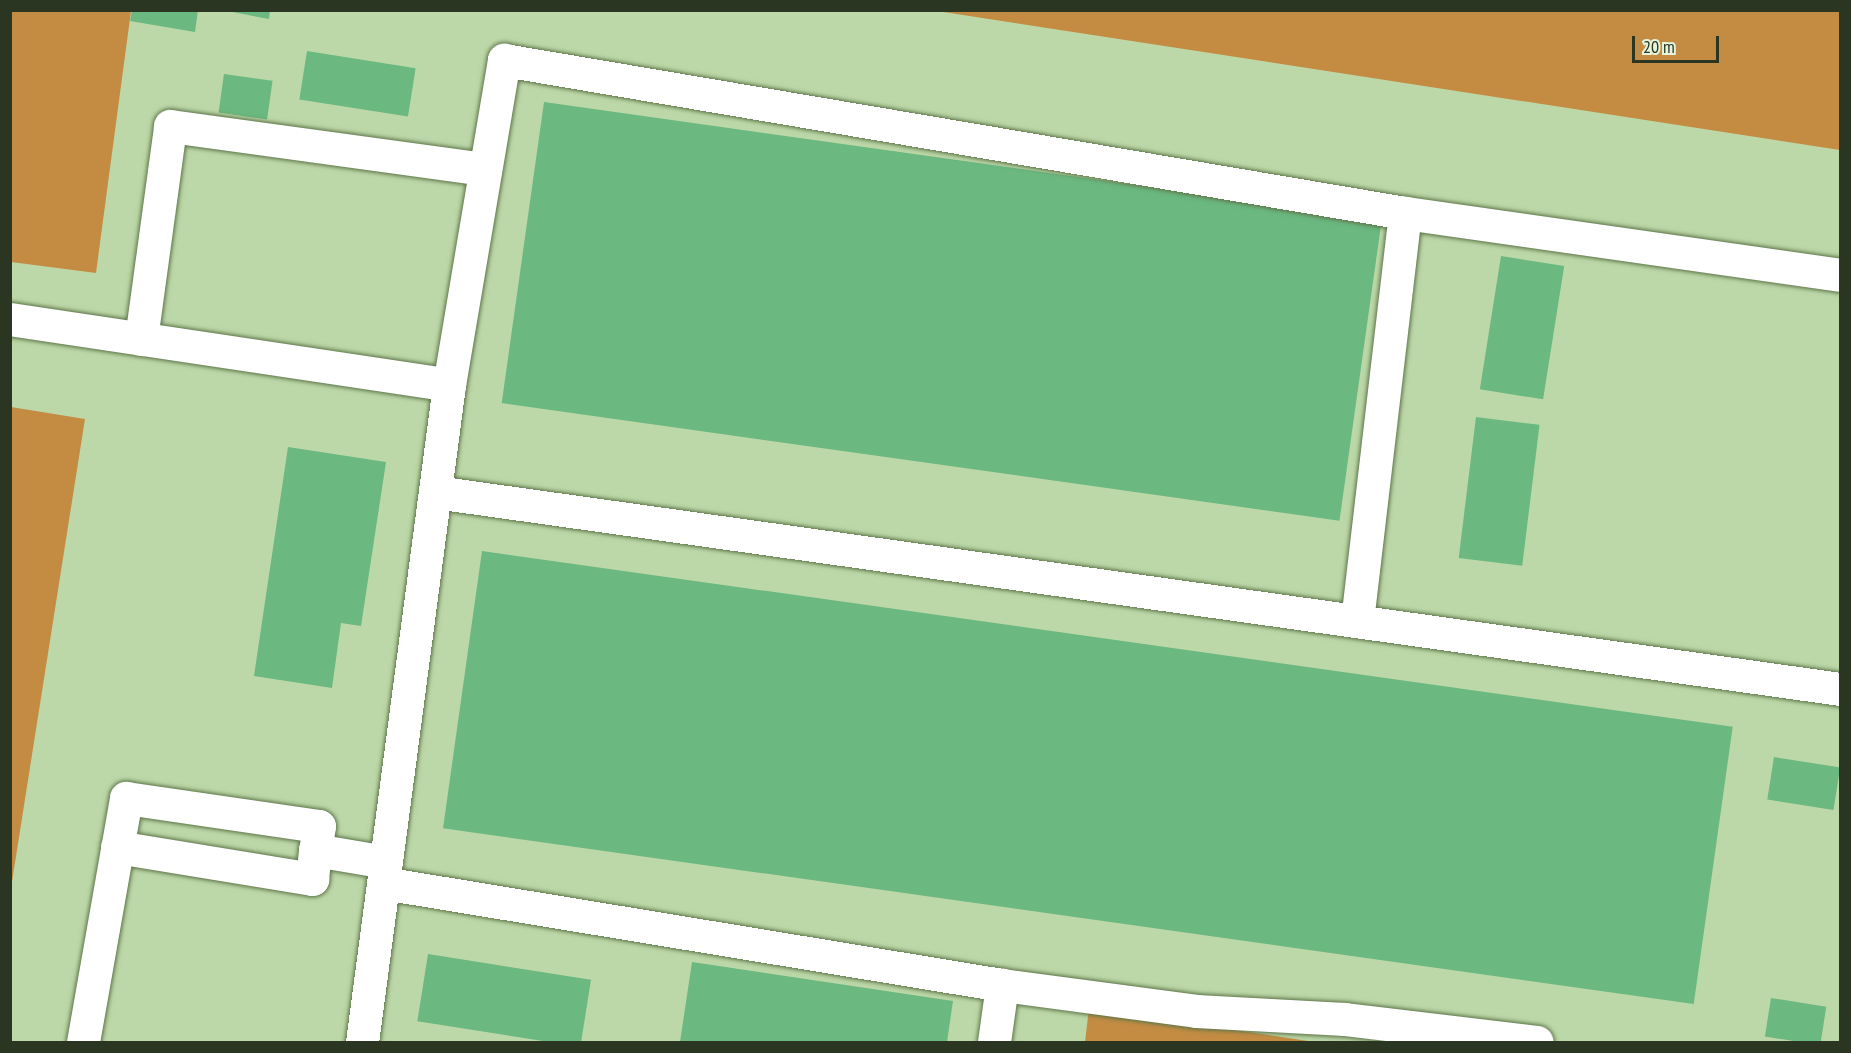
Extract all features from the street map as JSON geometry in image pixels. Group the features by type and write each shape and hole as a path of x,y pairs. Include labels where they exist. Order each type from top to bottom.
{"lane":[{"path":"362,1042 449,385 504,60 1405,213 1840,275"},
{"path":"141,339 170,126 486,169"},
{"path":"1357,621 1405,213"},
{"path":"10,319 449,385"},
{"path":"435,492 1840,689"},
{"path":"83,1042 117,848 126,798 319,826 312,879 117,848"},
{"path":"315,850 385,873 1002,985 1196,1011 1345,1019 1537,1042"},
{"path":"994,1042 1002,985"}],"shaded area":[{"path":"11,10 131,11 96,273 11,262"},
{"path":"937,11 1840,11 1840,150"},
{"path":"10,407 85,419 11,888"},
{"path":"1089,1008 1315,1042 1085,1042"}],"building":[{"path":"132,10 198,10 195,32 130,21"},
{"path":"222,10 270,10 269,19"},
{"path":"307,51 416,68 408,117 299,99"},
{"path":"224,74 273,81 267,119 219,113"},
{"path":"544,102 1382,220 1339,521 502,403"},
{"path":"1501,256 1564,266 1543,399 1480,389"},
{"path":"1476,417 1540,425 1522,566 1459,558"},
{"path":"288,447 386,462 361,626 341,623 332,688 254,676"},
{"path":"482,551 1733,727 1694,1004 443,828"},
{"path":"1774,757 1840,767 1833,810 1767,799"},
{"path":"428,954 591,980 581,1042 549,1042 417,1021"},
{"path":"692,962 953,1001 947,1042 680,1042"},
{"path":"1771,998 1826,1007 1821,1042 1799,1042 1765,1037"}]}
